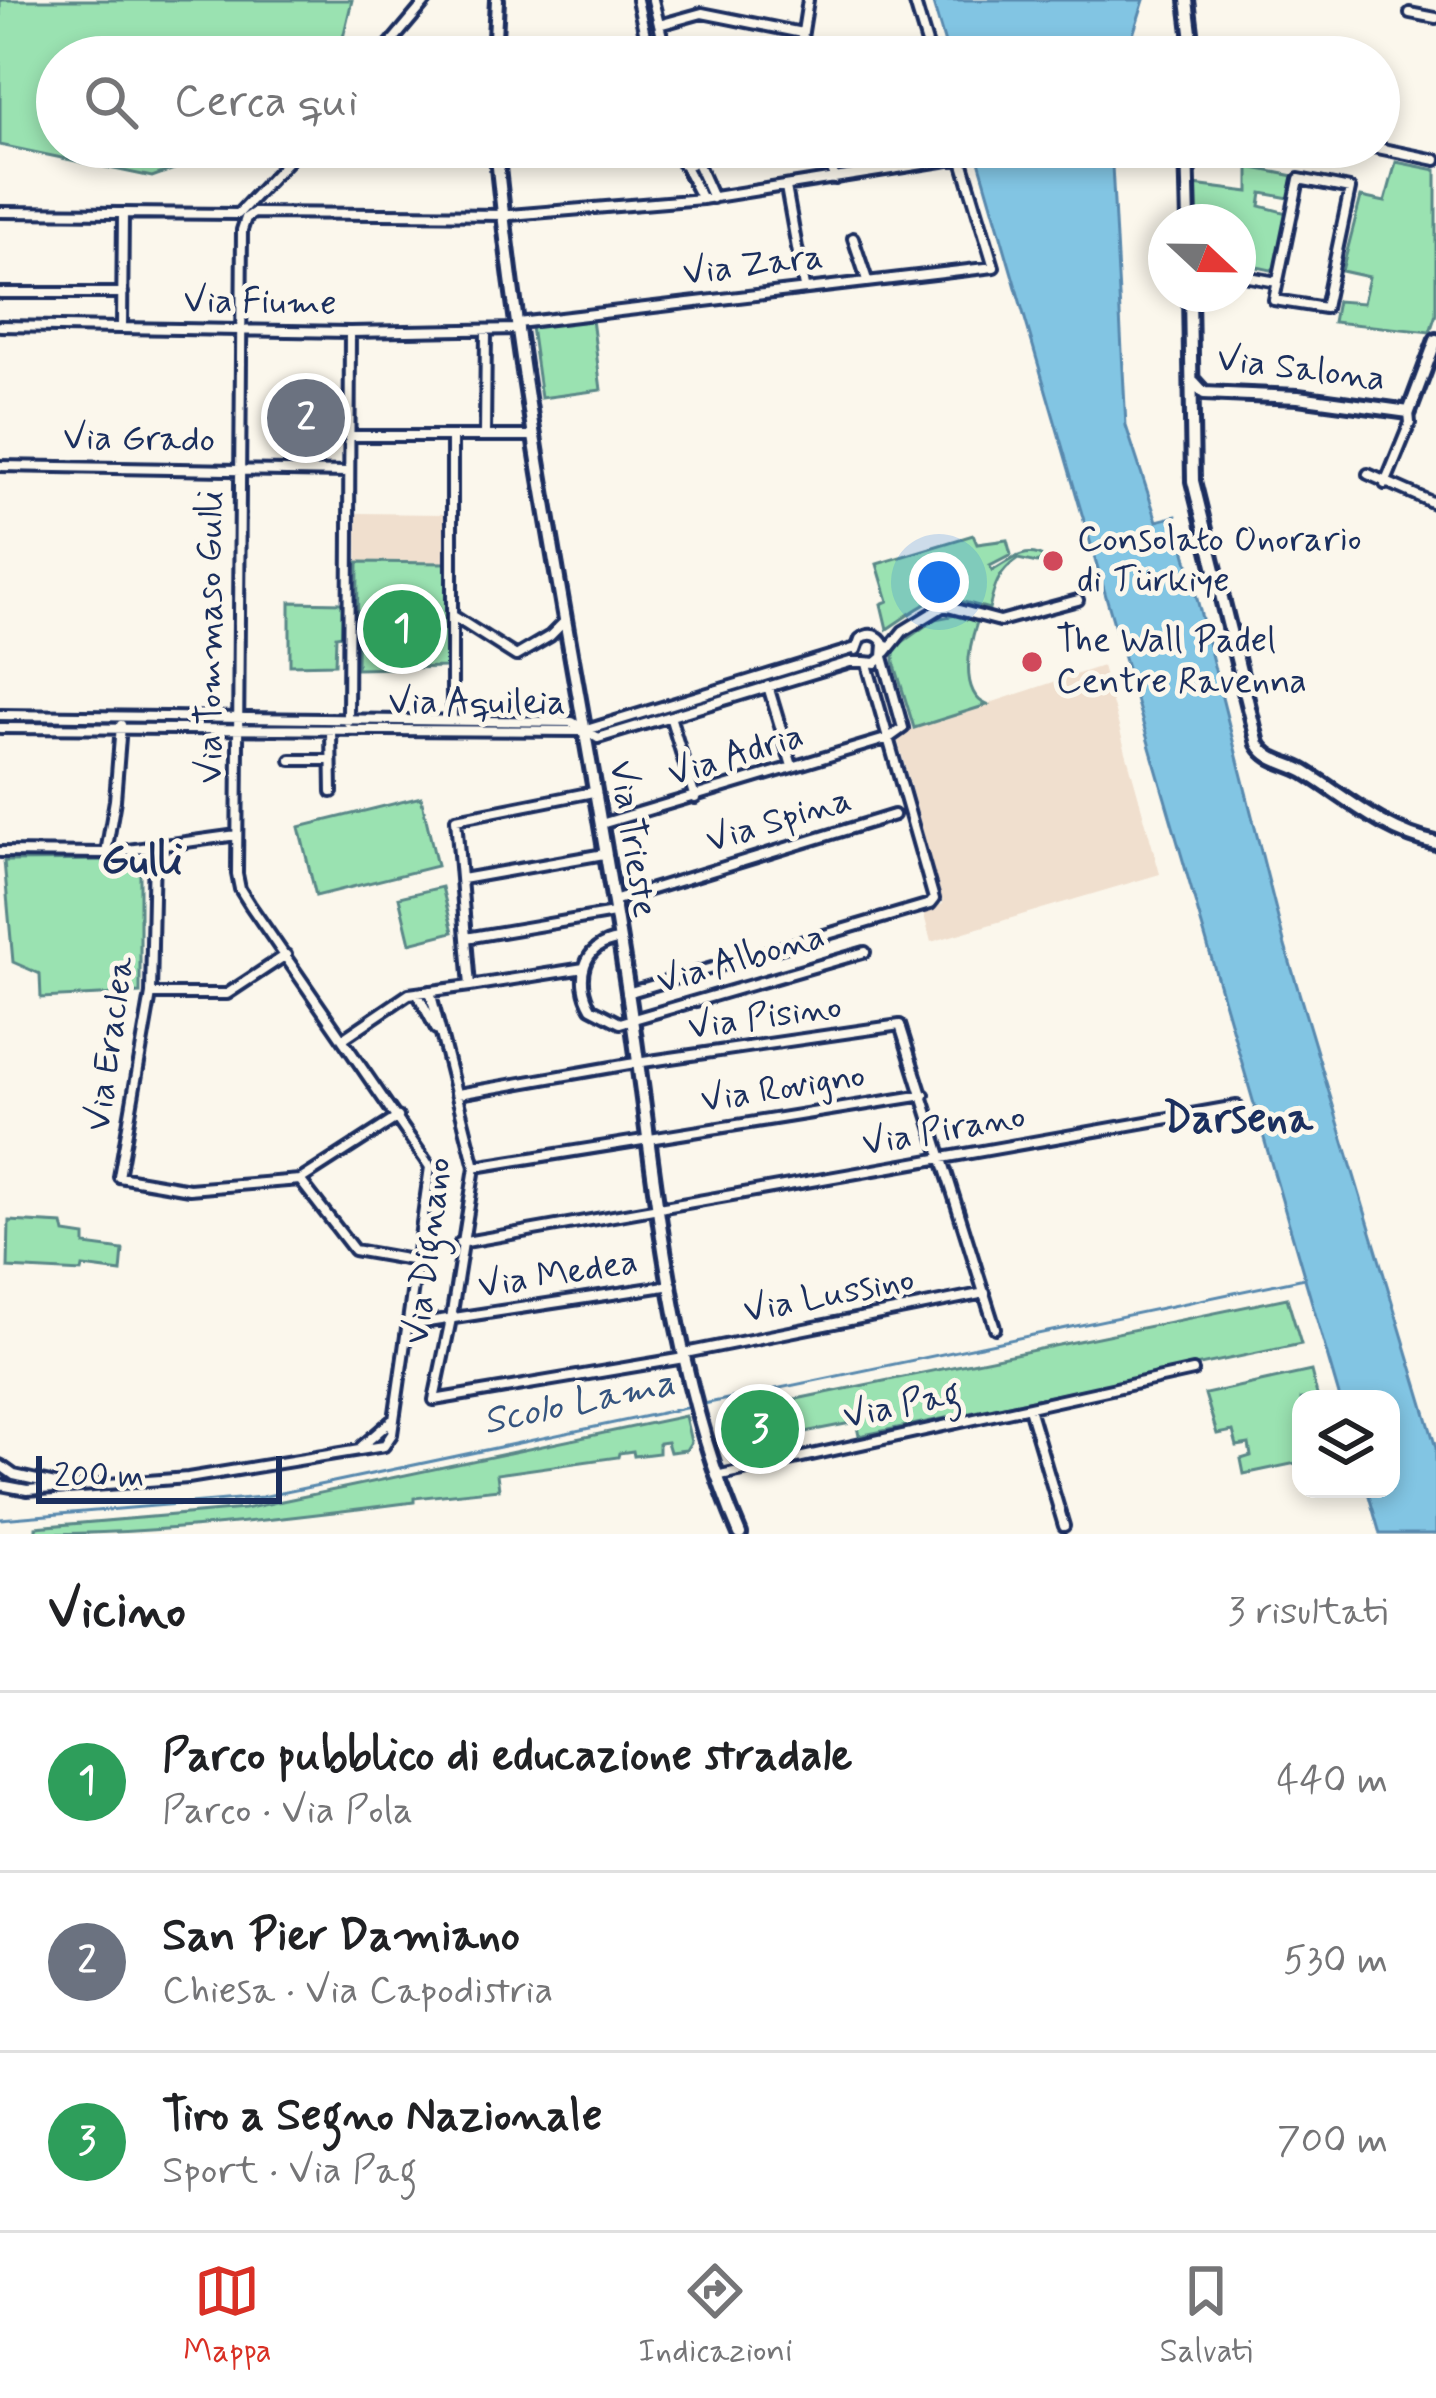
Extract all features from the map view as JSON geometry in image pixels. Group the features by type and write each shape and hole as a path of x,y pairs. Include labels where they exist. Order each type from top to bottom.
{"street":[{"path":"397,36 428,0"},
{"path":"495,36 497,0"},
{"path":"637,0 645,36"},
{"path":"653,0 662,36"},
{"path":"802,36 808,0"},
{"path":"914,0 925,36"},
{"path":"1187,0 1191,36"},
{"path":"659,25 702,13 802,33"},
{"path":"1410,13 1436,18"},
{"path":"1400,153 1436,160"},
{"path":"0,212 239,213 282,168"},
{"name":"Via Trieste","path":"498,168 535,436 633,1020 672,1285 699,1418 740,1534"},
{"path":"686,168 707,198"},
{"path":"698,168 707,198"},
{"path":"832,168 835,178"},
{"path":"242,230 246,218 254,213 503,216 707,198 899,168"},
{"name":"Via Zara","path":"518,326 804,286 994,266 960,168"},
{"path":"1188,168 1189,204"},
{"path":"1299,179 1350,189 1325,308 1274,300 1277,282 1299,179"},
{"path":"786,187 804,286"},
{"path":"257,196 258,206 270,213"},
{"path":"122,327 123,213"},
{"name":"Via Tommaso Gulli","path":"0,1485 27,1490 188,1478 384,1446 392,1434 430,1167 240,889 239,213"},
{"path":"853,238 867,280"},
{"path":"1256,278 1277,282"},
{"path":"0,293 122,293"},
{"path":"1190,312 1193,481 1199,518 1262,752 1301,770 1392,830 1436,843"},
{"name":"Via Fiume","path":"0,326 350,332 518,326"},
{"path":"485,436 486,330"},
{"path":"348,724 350,332"},
{"name":"Via Salona","path":"1192,373 1194,386 1204,392 1409,412 1436,340"},
{"path":"1419,387 1436,376"},
{"path":"1385,484 1410,423 1409,412"},
{"path":"350,436 535,436"},
{"path":"452,437 452,720"},
{"name":"Via Grado","path":"0,466 349,472"},
{"path":"1368,474 1436,504"},
{"path":"584,730 598,738 850,662 865,663 884,656 903,632 944,606 1000,621 1078,600"},
{"path":"453,616 516,656 550,636 566,620"},
{"path":"584,730 856,648 864,636 903,632"},
{"path":"879,637 903,728 889,738"},
{"path":"627,992 930,904 934,899 889,738 856,648"},
{"path":"768,686 792,766"},
{"name":"Via Aquileia","path":"0,715 238,725 572,722 584,730"},
{"path":"670,716 695,798"},
{"path":"106,853 121,723"},
{"name":"Via Aquileia","path":"0,728 121,723"},
{"name":"Via Aquileia","path":"238,725 331,730 348,724 584,730"},
{"path":"331,730 332,792"},
{"name":"Via Adria","path":"600,824 889,738"},
{"path":"291,760 332,760"},
{"path":"473,985 456,819 593,792"},
{"name":"Via Spina","path":"466,938 613,907 894,814"},
{"path":"0,852 106,853 237,835"},
{"name":"Via Eraclea","path":"154,847 151,994 119,1177 189,1190 300,1180"},
{"path":"463,879 604,854"},
{"path":"618,940 607,941 592,952 584,968 584,994 591,1009 610,1020 633,1020"},
{"name":"Via Albona","path":"633,1020 866,952"},
{"path":"151,994 227,994 286,955"},
{"path":"344,1038 417,993 584,968"},
{"name":"Via Dignano","path":"430,991 475,1167 434,1400"},
{"name":"Via Dignano","path":"417,993 443,1040"},
{"name":"Via Pisino","path":"458,1094 900,1025 924,1095"},
{"path":"924,1095 994,1328"},
{"name":"Via Rovigno","path":"475,1167 924,1095"},
{"name":"Via Pirano","path":"460,1244 1237,1106"},
{"path":"398,1117 300,1180 354,1250 417,1261"},
{"name":"Via Medea","path":"408,1325 672,1285"},
{"name":"Via Lussino","path":"434,1400 685,1355 985,1293"},
{"name":"Via Medea","path":"410,1312 424,1321 448,1320"},
{"name":"Via Pag","path":"716,1476 1193,1371"},
{"path":"1029,1408 1064,1526"},
{"name":"Via Tommaso Gulli","path":"0,1465 25,1479 63,1485"}],"shaded area":[{"path":"357,513 446,514 446,592 358,591"},
{"path":"1102,666 1160,874 931,942 923,911 943,904 896,734"}],"green space":[{"path":"0,0 352,0 343,36 36,36 36,153 0,145"},
{"path":"1400,163 1436,170 1436,314 1430,332 1333,322 1337,301 1363,303 1369,277 1342,271 1361,197 1385,202"},
{"path":"109,168 177,168 152,177"},
{"path":"1249,168 1294,176 1289,198 1262,193 1260,206 1287,213 1276,267 1256,267 1256,204 1195,204 1194,185 1249,192"},
{"path":"592,319 601,390 541,398 531,327"},
{"path":"973,535 977,544 1007,540 1011,555 990,566 992,571 1025,554 1044,558 1037,563 1018,559 1011,564 998,581 989,609 945,599 915,610 887,629 881,604 888,601 877,564"},
{"path":"358,562 446,563 446,667 357,669"},
{"path":"290,602 343,603 335,664 290,665"},
{"path":"956,615 977,622 969,680 978,699 987,705 914,728 894,648 935,619"},
{"path":"421,797 437,866 316,896 299,827"},
{"path":"133,860 140,868 140,993 41,998 40,974 13,962 4,861"},
{"path":"442,887 453,932 410,943 399,897"},
{"path":"9,1221 63,1224 65,1233 85,1236 85,1245 123,1250 121,1272 83,1267 82,1272 8,1268"},
{"path":"1287,1298 1301,1344 859,1436 856,1422 784,1436 777,1403"},
{"path":"1311,1371 1316,1390 1292,1390 1292,1464 1244,1474 1241,1459 1251,1456 1249,1444 1237,1446 1233,1431 1217,1434 1205,1394"},
{"path":"685,1416 691,1442 686,1450 670,1452 667,1442 659,1443 659,1453 634,1456 633,1451 497,1474 499,1489 225,1524 36,1534 36,1527 244,1509"}],"water":[{"path":"932,0 1144,0 1133,36 943,36"},
{"path":"981,168 1112,168 1126,426 1157,521 1176,516 1285,946 1436,1448 1436,1534 1380,1534 1370,1498 1400,1498 1400,1390 1337,1390"}],"waterway":[{"name":"Scolo Lama","path":"699,1405 1305,1278"},
{"name":"Scolo Lama","path":"0,1519 262,1497 690,1407"}],"place":[{"name":"San Pier Damiano","path":"306,418"},
{"name":"Consolato Onorario di Türkiye","path":"1053,561"},
{"name":"Parco pubblico di educazione stradale","path":"402,629"},
{"name":"The Wall Padel Centre Ravenna","path":"1032,662"},
{"name":"Tiro a Segno Nazionale","path":"760,1429"}],"district":[{"name":"Gulli","path":"142,861"},
{"name":"Darsena","path":"1238,1119"}]}
